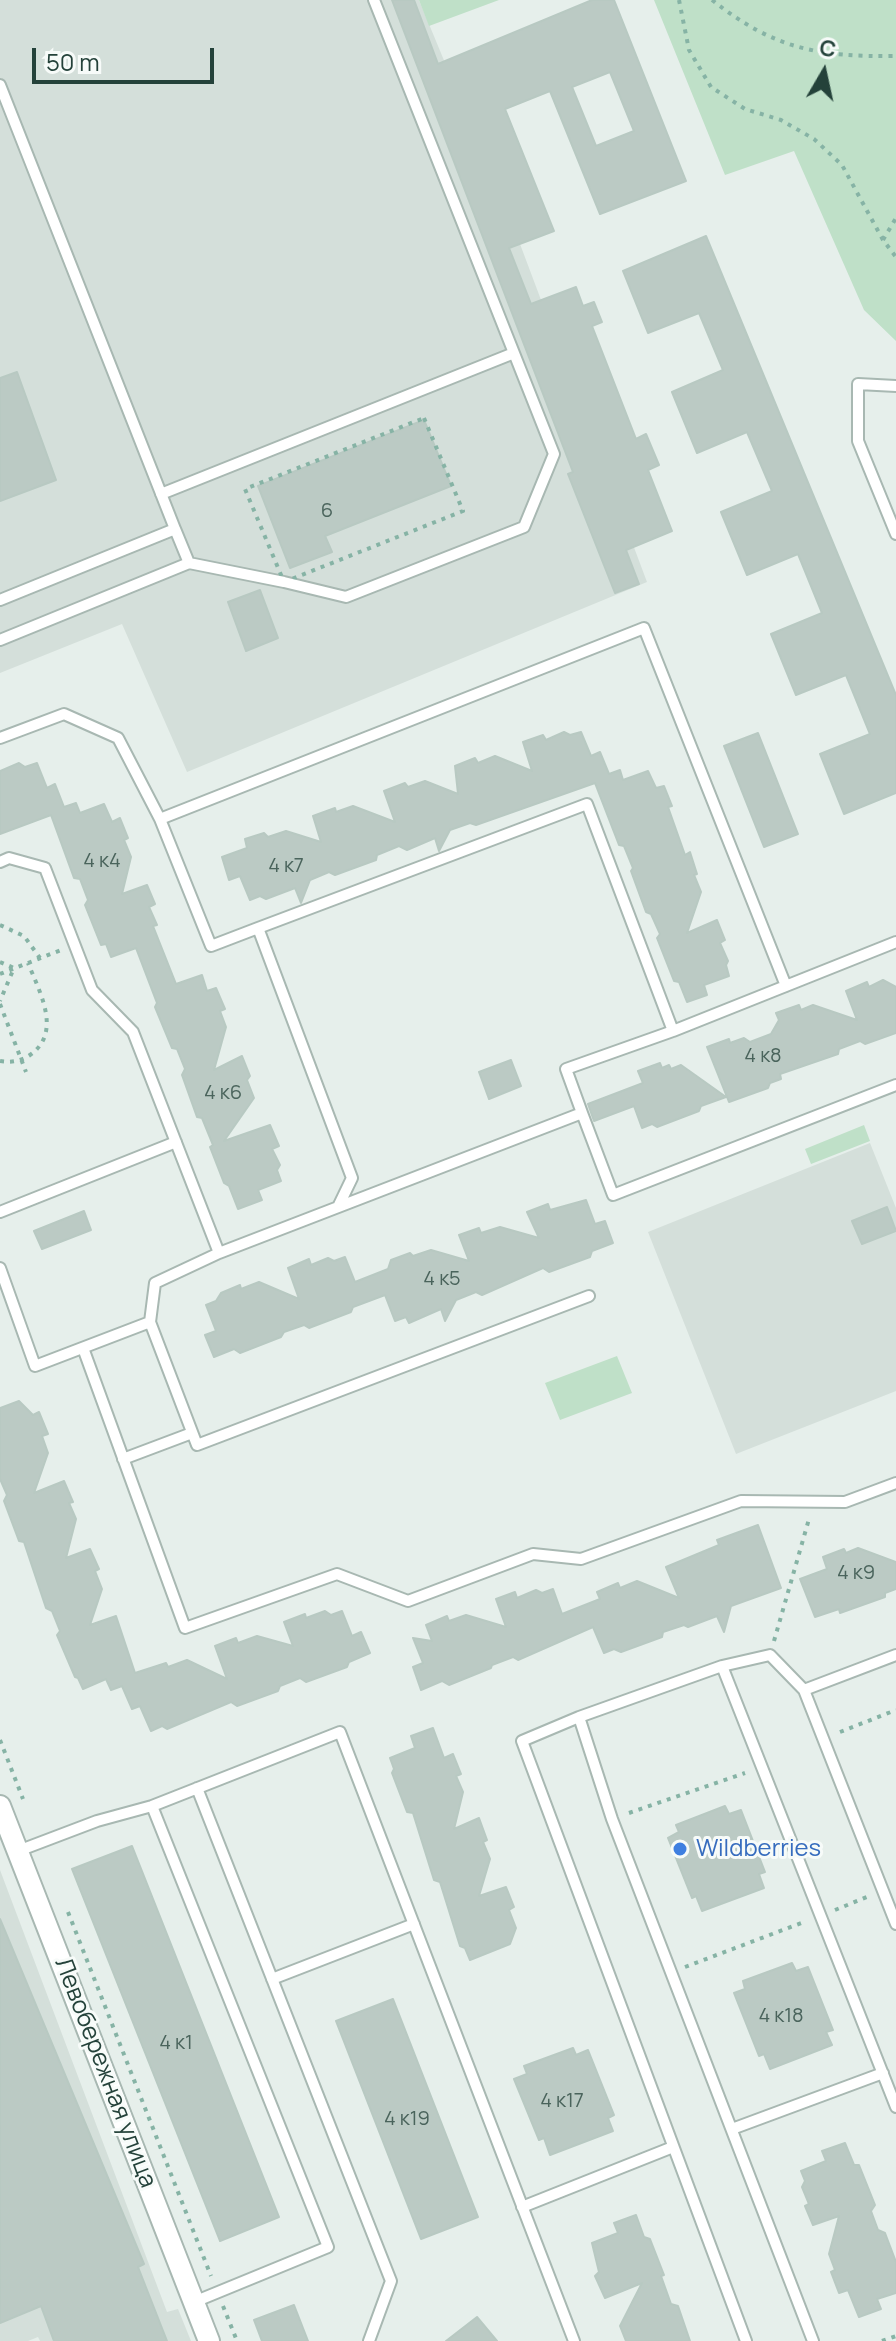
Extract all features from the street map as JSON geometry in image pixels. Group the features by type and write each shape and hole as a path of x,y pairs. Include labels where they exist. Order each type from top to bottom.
{"street":[{"name":"Левобережная улица","path":"0,1806 209,2341"}],"lane":[{"path":"0,640 189,563 346,597 524,527 554,454 374,0"},
{"path":"0,85 189,563"},
{"path":"161,494 514,353"},
{"path":"896,386 858,384 858,441 896,534"},
{"path":"0,600 175,529"},
{"path":"160,819 644,628 786,986"},
{"path":"0,738 64,714 118,738 160,819 211,946 587,804 673,1031"},
{"path":"0,862 9,858 45,868 92,990 133,1032 219,1253"},
{"path":"258,928 352,1178 338,1207"},
{"path":"896,942 673,1031 566,1069 613,1195 896,1085"},
{"path":"582,1113 219,1253 155,1283 150,1322 197,1445 589,1296"},
{"path":"0,1212 176,1142"},
{"path":"0,1268 35,1366 150,1322"},
{"path":"83,1348 185,1628 337,1574 408,1601 533,1554 581,1559 741,1501 845,1502 896,1483"},
{"path":"123,1459 192,1433"},
{"path":"746,2341 522,1741 579,1717 722,1666 770,1655 804,1690 896,1924"},
{"path":"804,1690 896,1655"},
{"path":"722,1666 896,2107"},
{"path":"579,1717 612,1819 813,2341"},
{"path":"18,1851 97,1821 152,1806 340,1732 574,2341"},
{"path":"197,1788 391,2281 369,2341"},
{"path":"152,1806 328,2247 194,2302"},
{"path":"272,1979 414,1924"},
{"path":"732,2129 883,2073"},
{"path":"522,2207 673,2147"}],"path":[{"path":"679,0 689,50 711,87 745,109 781,120 814,139 842,165 883,240 896,257"},
{"path":"712,0 754,30 795,48 849,57 896,56"},
{"path":"883,240 896,218"},
{"path":"424,418 463,511 284,582 245,489 424,418"},
{"path":"0,925 24,936 40,958"},
{"path":"0,974 75,945"},
{"path":"0,962 14,968"},
{"path":"0,1061 21,1059 36,1051 43,1041 48,1019 28,963"},
{"path":"14,968 0,1002 26,1072"},
{"path":"770,1655 815,1502"},
{"path":"823,1739 896,1710"},
{"path":"0,1740 23,1799"},
{"path":"612,1819 763,1767"},
{"path":"672,1973 883,1891"},
{"path":"63,1901 237,2341"},
{"path":"882,2341 896,2336"}],"shaded area":[{"path":"0,0 419,0 520,244 647,582 187,772 122,624 0,673"},
{"path":"870,1143 896,1208 896,1391 736,1454 648,1232"},
{"path":"0,1870 167,2312 178,2309 191,2341 40,2341 38,2337 28,2341 0,2341"}],"green space":[{"path":"419,0 499,0 429,26"},
{"path":"654,0 896,0 896,341 864,310 794,151 725,175"},
{"path":"864,1125 870,1141 811,1164 805,1149"},
{"path":"617,1356 632,1393 560,1420 545,1383"}],"building":[{"path":"392,0 414,0 438,64 592,0 614,0 686,181 600,214 550,91 505,109 554,231 509,248 531,304 576,287 583,306 594,302 602,322 592,326 636,439 646,434 659,465 648,470 672,531 626,550 639,584 615,593 568,474 573,472","holes":["610,72 634,131 596,146 572,87"]},
{"path":"706,236 896,695 896,793 844,814 820,754 870,734 846,675 796,695 771,634 822,613 798,554 747,575 721,512 772,491 747,432 697,453 672,392 723,370 699,313 648,333 623,271"},
{"path":"17,372 56,480 0,501 0,378"},
{"path":"424,420 451,486 325,536 332,552 290,568 258,486"},
{"path":"260,590 278,638 246,651 228,602"},
{"path":"564,732 570,735 581,732 591,756 600,752 609,774 620,770 623,780 648,771 656,788 664,786 672,806 668,807 685,855 690,852 701,892 687,933 717,920 725,940 720,943 728,961 729,976 704,985 707,995 687,1002 679,982 674,981 657,938 660,934 651,914 646,912 631,871 633,868 624,846 619,845 595,783 476,825 470,823 450,830 439,851 435,838 407,850 399,846 377,855 376,860 335,875 329,872 310,880 301,903 295,888 266,899 260,896 250,900 240,876 229,880 222,857 247,848 245,839 264,833 268,837 286,831 321,842 313,816 335,808 336,812 353,806 395,822 384,791 405,783 408,787 425,781 458,794 455,766 475,758 478,763 495,756 532,771 523,742 543,735 546,740"},
{"path":"758,733 798,834 764,847 724,746"},
{"path":"19,763 25,767 37,763 47,788 55,784 64,807 76,803 80,813 104,804 112,822 120,818 131,857 122,894 147,885 155,904 149,907 157,925 153,926 176,984 202,975 207,991 216,988 225,1009 220,1011 226,1027 214,1070 242,1056 254,1098 224,1141 270,1125 279,1146 272,1149 280,1165 277,1170 281,1181 258,1190 262,1200 238,1209 229,1186 224,1183 202,1118 197,1117 182,1075 185,1069 177,1049 172,1048 155,1007 157,1003 136,948 111,957 106,944 101,945 85,905 88,900 80,879 74,878 51,815 0,834 0,771"},
{"path":"883,980 896,987 896,1033 839,1049 838,1054 780,1074 781,1079 770,1083 768,1088 729,1102 707,1047 729,1039 730,1043 744,1038 750,1042 771,1034 779,1020 776,1013 799,1005 801,1010 813,1005 857,1020 846,991 867,982 869,987"},
{"path":"511,1060 521,1086 489,1099 479,1072"},
{"path":"660,1063 662,1068 669,1065 671,1069 681,1065 726,1097 657,1127 652,1124 642,1128 634,1106 594,1121 588,1104 643,1083 638,1071"},
{"path":"586,1200 595,1224 605,1221 613,1243 592,1251 590,1257 549,1272 543,1268 482,1295 476,1292 456,1300 445,1321 441,1309 409,1323 406,1317 395,1321 385,1295 309,1328 304,1325 284,1332 281,1337 240,1353 234,1349 214,1357 205,1335 216,1331 206,1305 216,1301 221,1293 240,1285 241,1289 259,1282 299,1299 288,1268 309,1259 311,1265 328,1258 334,1261 345,1257 355,1282 388,1269 391,1260 410,1253 413,1256 431,1250 469,1261 459,1235 479,1228 481,1233 500,1227 539,1238 527,1212 548,1204 550,1210"},
{"path":"887,1207 896,1231 862,1244 852,1221"},
{"path":"84,1211 91,1230 42,1249 34,1231"},
{"path":"19,1401 33,1415 39,1412 48,1434 42,1436 48,1453 34,1493 64,1481 76,1519 66,1558 90,1549 99,1569 95,1571 102,1589 90,1625 116,1616 135,1673 187,1660 227,1679 215,1646 236,1638 238,1643 257,1636 293,1646 284,1622 325,1611 331,1615 342,1611 352,1636 361,1632 370,1653 349,1662 347,1667 306,1682 300,1678 280,1686 278,1691 237,1706 231,1702 167,1729 162,1726 151,1731 140,1706 132,1709 122,1686 111,1690 106,1679 83,1689 57,1635 60,1631 52,1611 46,1608 24,1542 19,1541 4,1501 7,1495 0,1479 0,1408"},
{"path":"758,1525 781,1588 731,1606 724,1632 717,1616 663,1632 662,1637 621,1652 614,1649 604,1653 593,1627 518,1660 513,1657 449,1685 442,1681 421,1690 413,1667 423,1663 413,1638 432,1641 426,1625 447,1616 449,1621 466,1615 506,1627 496,1599 515,1592 517,1598 536,1590 542,1593 553,1589 562,1614 600,1599 597,1592 618,1583 620,1588 637,1581 679,1598 666,1567 719,1545 717,1540"},
{"path":"858,1548 896,1562 896,1589 885,1593 885,1597 840,1613 839,1609 815,1617 800,1579 827,1569 823,1557 844,1549 846,1553"},
{"path":"433,1728 444,1758 453,1754 461,1774 456,1776 463,1792 454,1829 479,1818 487,1840 483,1842 490,1859 479,1896 506,1887 514,1907 509,1910 516,1928 510,1944 470,1960 465,1948 460,1946 440,1882 434,1880 413,1813 407,1812 392,1773 394,1769 390,1758 415,1748 411,1736"},
{"path":"725,1806 729,1814 741,1810 765,1872 759,1874 764,1888 702,1911 696,1896 692,1898 668,1838 679,1832 676,1825"},
{"path":"132,1846 279,2217 220,2241 72,1869"},
{"path":"0,1919 144,2264 138,2267 167,2341 54,2341 41,2306 0,2323"},
{"path":"792,1963 796,1971 808,1967 833,2030 826,2032 832,2045 770,2069 764,2054 759,2056 734,1993 745,1989 743,1981"},
{"path":"393,1999 478,2217 421,2239 336,2021"},
{"path":"573,2048 576,2055 588,2050 614,2115 608,2118 613,2131 550,2155 544,2138 539,2140 514,2079 527,2074 524,2066"},
{"path":"845,2143 854,2165 859,2165 875,2205 871,2211 878,2230 885,2233 896,2262 896,2293 877,2299 881,2309 859,2317 848,2290 839,2293 831,2272 835,2270 829,2254 839,2216 813,2225 805,2206 809,2204 802,2187 805,2181 801,2171 826,2161 822,2151"},
{"path":"636,2215 644,2237 650,2239 671,2304 678,2306 690,2341 626,2341 620,2326 642,2283 605,2298 595,2276 599,2272 592,2243 618,2233 614,2223"},
{"path":"294,2305 308,2341 262,2341 254,2320"},
{"path":"477,2317 497,2341 446,2341"}],"place":[{"name":"Wildberries","path":"680,1849"}]}
